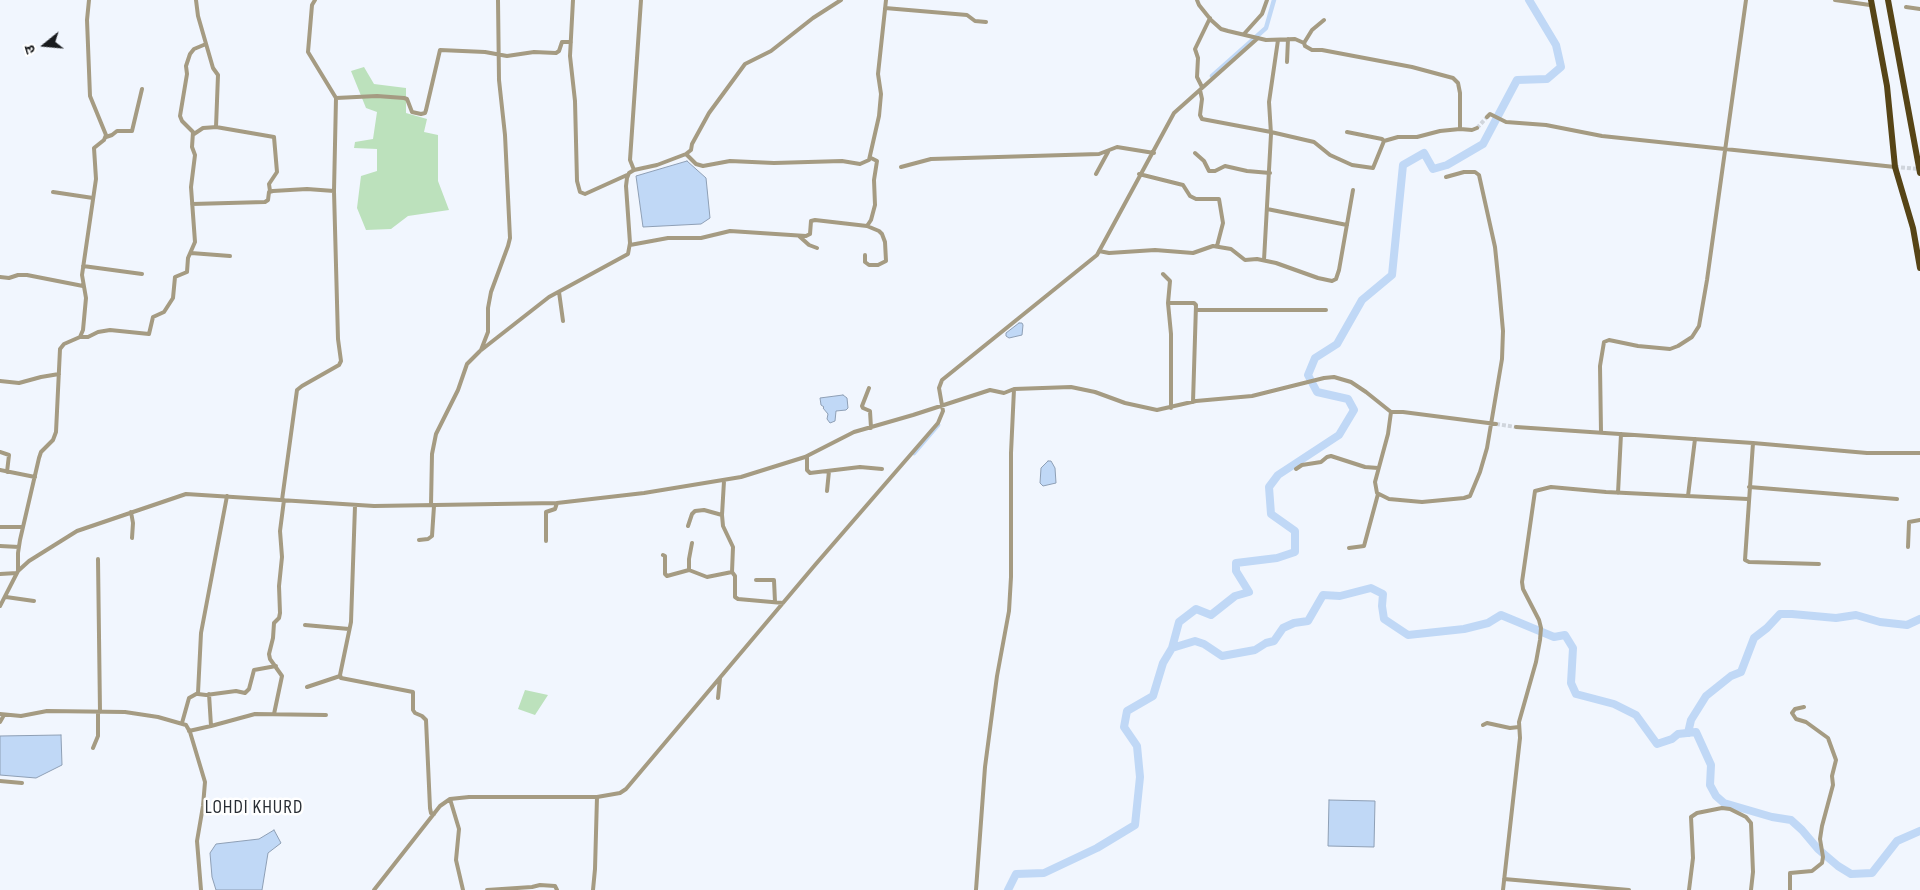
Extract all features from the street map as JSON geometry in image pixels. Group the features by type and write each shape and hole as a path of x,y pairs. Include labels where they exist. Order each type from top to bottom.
{"highway":[{"path":"1888,0 1920,170"},
{"path":"1871,2 1887,86 1895,167 1913,228 1920,268"}],"street":[{"path":"89,0 90,96 105,130 106,137"},
{"path":"196,0 197,13 213,68 218,75 217,127"},
{"path":"274,714 282,676 270,659 269,654 274,623 279,618 280,613 279,586 282,557 280,531 297,390 339,365 342,361 338,339 334,190 336,98 308,52 312,5 315,0"},
{"path":"480,351 488,332 488,308 491,292 509,244 498,0"},
{"path":"573,0 570,56 575,101 577,181 580,192 584,194 634,170 657,166 686,154 691,150 692,144 709,112 745,64 771,51 838,1"},
{"path":"634,170 630,160 641,0"},
{"path":"686,154 693,162 703,166 736,161 774,163 842,161 860,164 868,162 871,158 879,116 881,94 878,74 886,0"},
{"path":"1197,0 1221,29 1278,40 1295,39 1304,43 1304,46 1312,50 1322,50 1412,67 1453,78 1458,83 1460,93 1460,129"},
{"path":"1246,34 1262,14 1267,0"},
{"path":"1601,432 1600,366 1604,342 1609,340 1638,346 1670,349 1692,337 1698,329 1726,150 1746,0"},
{"path":"1835,0 1871,2"},
{"path":"1906,7 1920,9"},
{"path":"885,8 967,15 975,21 986,22"},
{"path":"1210,18 1196,49 1198,58 1197,74 1202,98 1200,115 1202,119 1271,132 1318,144 1333,157 1352,165 1368,168 1375,166 1384,141"},
{"path":"1304,43 1312,30 1324,20"},
{"path":"374,890 433,813 450,799 469,797 597,797 626,789 720,678 779,602 938,423 941,418 939,388 942,380 1092,260 1100,251 1139,174 1174,113 1200,86 1256,37"},
{"path":"1286,62 1288,39"},
{"path":"1264,260 1270,173 1271,132 1269,102 1278,40"},
{"path":"336,98 377,96 404,98 407,99 412,112 421,114 425,113 426,110 439,51 444,49 499,55 534,52 556,53 559,51 562,42 571,42"},
{"path":"17,572 22,527 39,458 45,447 53,440 57,426 59,356 62,346 80,337 88,337 98,332 110,330 149,334 153,317 164,312 174,298 175,277 187,272 188,258 195,242 191,187 195,157 192,147 194,134 180,116 187,74 186,68 192,50 206,44"},
{"path":"80,337 83,330 86,305 83,286 83,266 96,179 94,148 117,130 132,131 142,90"},
{"path":"1487,117 1490,114 1503,121 1546,125 1602,136 1895,167"},
{"path":"192,204 266,202 270,192 269,184 278,172 274,137 217,127 203,128 194,134"},
{"path":"1347,132 1384,141 1398,137 1417,137 1440,131 1472,130 1477,128"},
{"path":"901,167 931,159 1090,154 1122,147 1151,153"},
{"path":"1096,174 1108,151"},
{"path":"1195,153 1204,161 1209,171 1215,171 1226,166 1247,172 1270,173"},
{"path":"867,226 876,206 874,180 877,161 871,158"},
{"path":"1378,494 1397,500 1422,502 1464,498 1470,496 1484,462 1502,359 1502,331 1495,247 1479,175 1475,172 1464,172 1446,177"},
{"path":"1139,174 1183,184 1190,196 1196,199 1219,199 1223,222 1218,246"},
{"path":"419,540 432,536 432,454 436,434 458,390 465,368 480,351 538,305 559,291 629,252 627,175"},
{"path":"270,192 307,189 334,190"},
{"path":"1100,251 1109,253 1146,250 1193,253 1210,246 1218,246 1235,251 1245,260 1264,260 1318,278 1335,280 1340,264 1353,190"},
{"path":"53,192 93,198"},
{"path":"1267,208 1347,225"},
{"path":"630,245 668,238 701,238 730,231 809,236 811,221 814,220 867,226 882,234 887,258 882,264 874,265 866,263 865,255"},
{"path":"798,236 809,245 817,248"},
{"path":"191,253 230,256"},
{"path":"83,266 142,274"},
{"path":"0,277 8,278 18,274 83,286"},
{"path":"1163,274 1170,281 1168,303 1170,317 1171,408"},
{"path":"559,291 563,321"},
{"path":"1168,303 1194,303 1196,310 1194,402"},
{"path":"1196,310 1326,310"},
{"path":"0,382 19,384 59,374"},
{"path":"0,606 17,572 29,560 77,531 186,494 355,506 557,503 644,493 724,481 806,457 845,436 990,390 1004,393 1014,389 1071,388 1095,392 1150,410 1171,408 1194,402 1252,396 1324,378 1338,377 1351,382 1391,412 1496,424"},
{"path":"869,388 862,406 870,411 871,428"},
{"path":"976,890 986,767 997,676 1010,611 1011,453 1014,389"},
{"path":"1349,548 1364,546 1378,494 1375,482 1388,434 1391,412"},
{"path":"1516,426 1867,453 1920,453"},
{"path":"1618,493 1621,434"},
{"path":"1688,496 1695,439"},
{"path":"1753,443 1745,560 1819,564"},
{"path":"0,452 9,455 7,472"},
{"path":"1296,469 1304,464 1321,462 1331,456 1365,467 1378,468"},
{"path":"806,457 806,469 808,472 860,467 882,469"},
{"path":"0,470 35,477"},
{"path":"827,491 829,471"},
{"path":"724,481 722,515 724,529 733,547 732,572 735,576 734,595 736,598 779,602"},
{"path":"1503,890 1520,738 1520,716 1539,649 1541,634 1541,628 1533,605 1523,589 1522,582 1535,491 1551,487 1618,493 1748,499"},
{"path":"1749,487 1897,499"},
{"path":"198,694 201,633 227,496"},
{"path":"546,541 546,512 554,510 557,503"},
{"path":"340,676 351,622 355,506"},
{"path":"688,526 695,511 704,510 722,515"},
{"path":"131,512 133,523 132,538"},
{"path":"1908,547 1909,522 1920,520"},
{"path":"0,526 22,527"},
{"path":"689,570 692,543"},
{"path":"0,546 19,547"},
{"path":"664,555 665,574 667,576 689,570 707,578 732,572"},
{"path":"93,748 98,736 99,712 98,559"},
{"path":"0,574 17,572"},
{"path":"756,580 774,580 779,602"},
{"path":"6,597 34,601"},
{"path":"305,625 349,629"},
{"path":"182,723 189,698 198,694 236,691 244,693 249,689 254,670 276,666"},
{"path":"307,687 340,676 413,692 413,710 424,717 426,722 433,813"},
{"path":"718,698 720,678"},
{"path":"209,694 211,726"},
{"path":"1790,890 1790,873 1812,872 1822,863 1820,839 1833,785 1832,776 1836,760 1828,738 1806,722 1796,719 1792,713 1794,709 1804,707"},
{"path":"0,722 2,714 21,716 47,711 140,713 182,723 189,731 205,782 197,841 201,890"},
{"path":"189,731 250,715 326,715"},
{"path":"1483,725 1487,723 1510,728 1519,727"},
{"path":"0,781 22,784"},
{"path":"592,890 595,869 597,797"},
{"path":"450,799 459,829 456,860 463,890"},
{"path":"1689,890 1693,858 1691,817 1697,813 1722,808 1730,809 1746,817 1751,824 1753,872 1751,890"},
{"path":"1504,879 1629,890"},
{"path":"487,890 532,889 540,885 556,886 557,890"}],"green space":[{"path":"364,67 374,84 406,88 406,113 427,119 424,132 438,135 438,181 449,210 408,216 391,229 366,230 357,208 361,176 377,171 377,149 354,148 355,142 373,139 377,112 366,108 351,71"},
{"path":"525,690 548,695 535,715 518,709"}],"water":[{"path":"687,161 706,178 710,218 701,224 643,227 636,176"},
{"path":"1019,323 1023,325 1022,335 1009,338 1006,336 1006,333"},
{"path":"843,395 847,398 848,408 836,411 835,421 830,423 827,419 828,414 821,405 820,398"},
{"path":"1048,461 1051,461 1055,468 1056,483 1043,486 1040,483 1041,468"},
{"path":"61,735 62,765 36,778 0,775 0,736"},
{"path":"1329,800 1375,801 1374,847 1328,846"},
{"path":"274,830 281,843 268,853 262,890 216,890 212,877 210,853 216,844 259,839"}],"waterway":[{"path":"1212,76 1266,28 1274,0"},
{"path":"1008,890 1016,874 1044,873 1097,848 1135,825 1140,777 1137,746 1124,727 1127,711 1153,696 1163,663 1172,648 1179,622 1196,609 1211,615 1235,596 1249,592 1236,571 1236,563 1277,558 1295,552 1295,531 1271,514 1269,487 1278,475 1339,435 1354,410 1348,399 1317,392 1308,375 1315,358 1337,344 1362,300 1392,275 1403,165 1424,153 1433,169 1447,165 1483,144 1517,80 1547,79 1561,67 1556,45 1529,0"},
{"path":"914,453 938,425"},
{"path":"1172,648 1195,641 1204,644 1222,656 1255,650 1266,643 1274,641 1283,628 1294,623 1308,621 1323,595 1340,596 1371,588 1383,594 1384,619 1408,635 1464,629 1488,623 1501,615 1554,637 1565,635 1573,648 1571,683 1576,694 1614,704 1636,715 1657,744 1672,739 1678,734 1696,732 1711,765 1710,785 1716,796 1724,803 1772,817 1791,820 1818,849 1851,874 1872,873 1897,841 1920,831"},
{"path":"1688,733 1691,720 1706,696 1731,676 1741,672 1754,638 1780,614 1836,618 1856,615 1880,622 1907,625 1920,619"}],"tunnel":[{"path":"1477,128 1487,117"},
{"path":"1895,167 1919,169"},
{"path":"1496,424 1516,427"}],"district":[{"name":"LOHDI KHURD","path":"254,808"}]}
